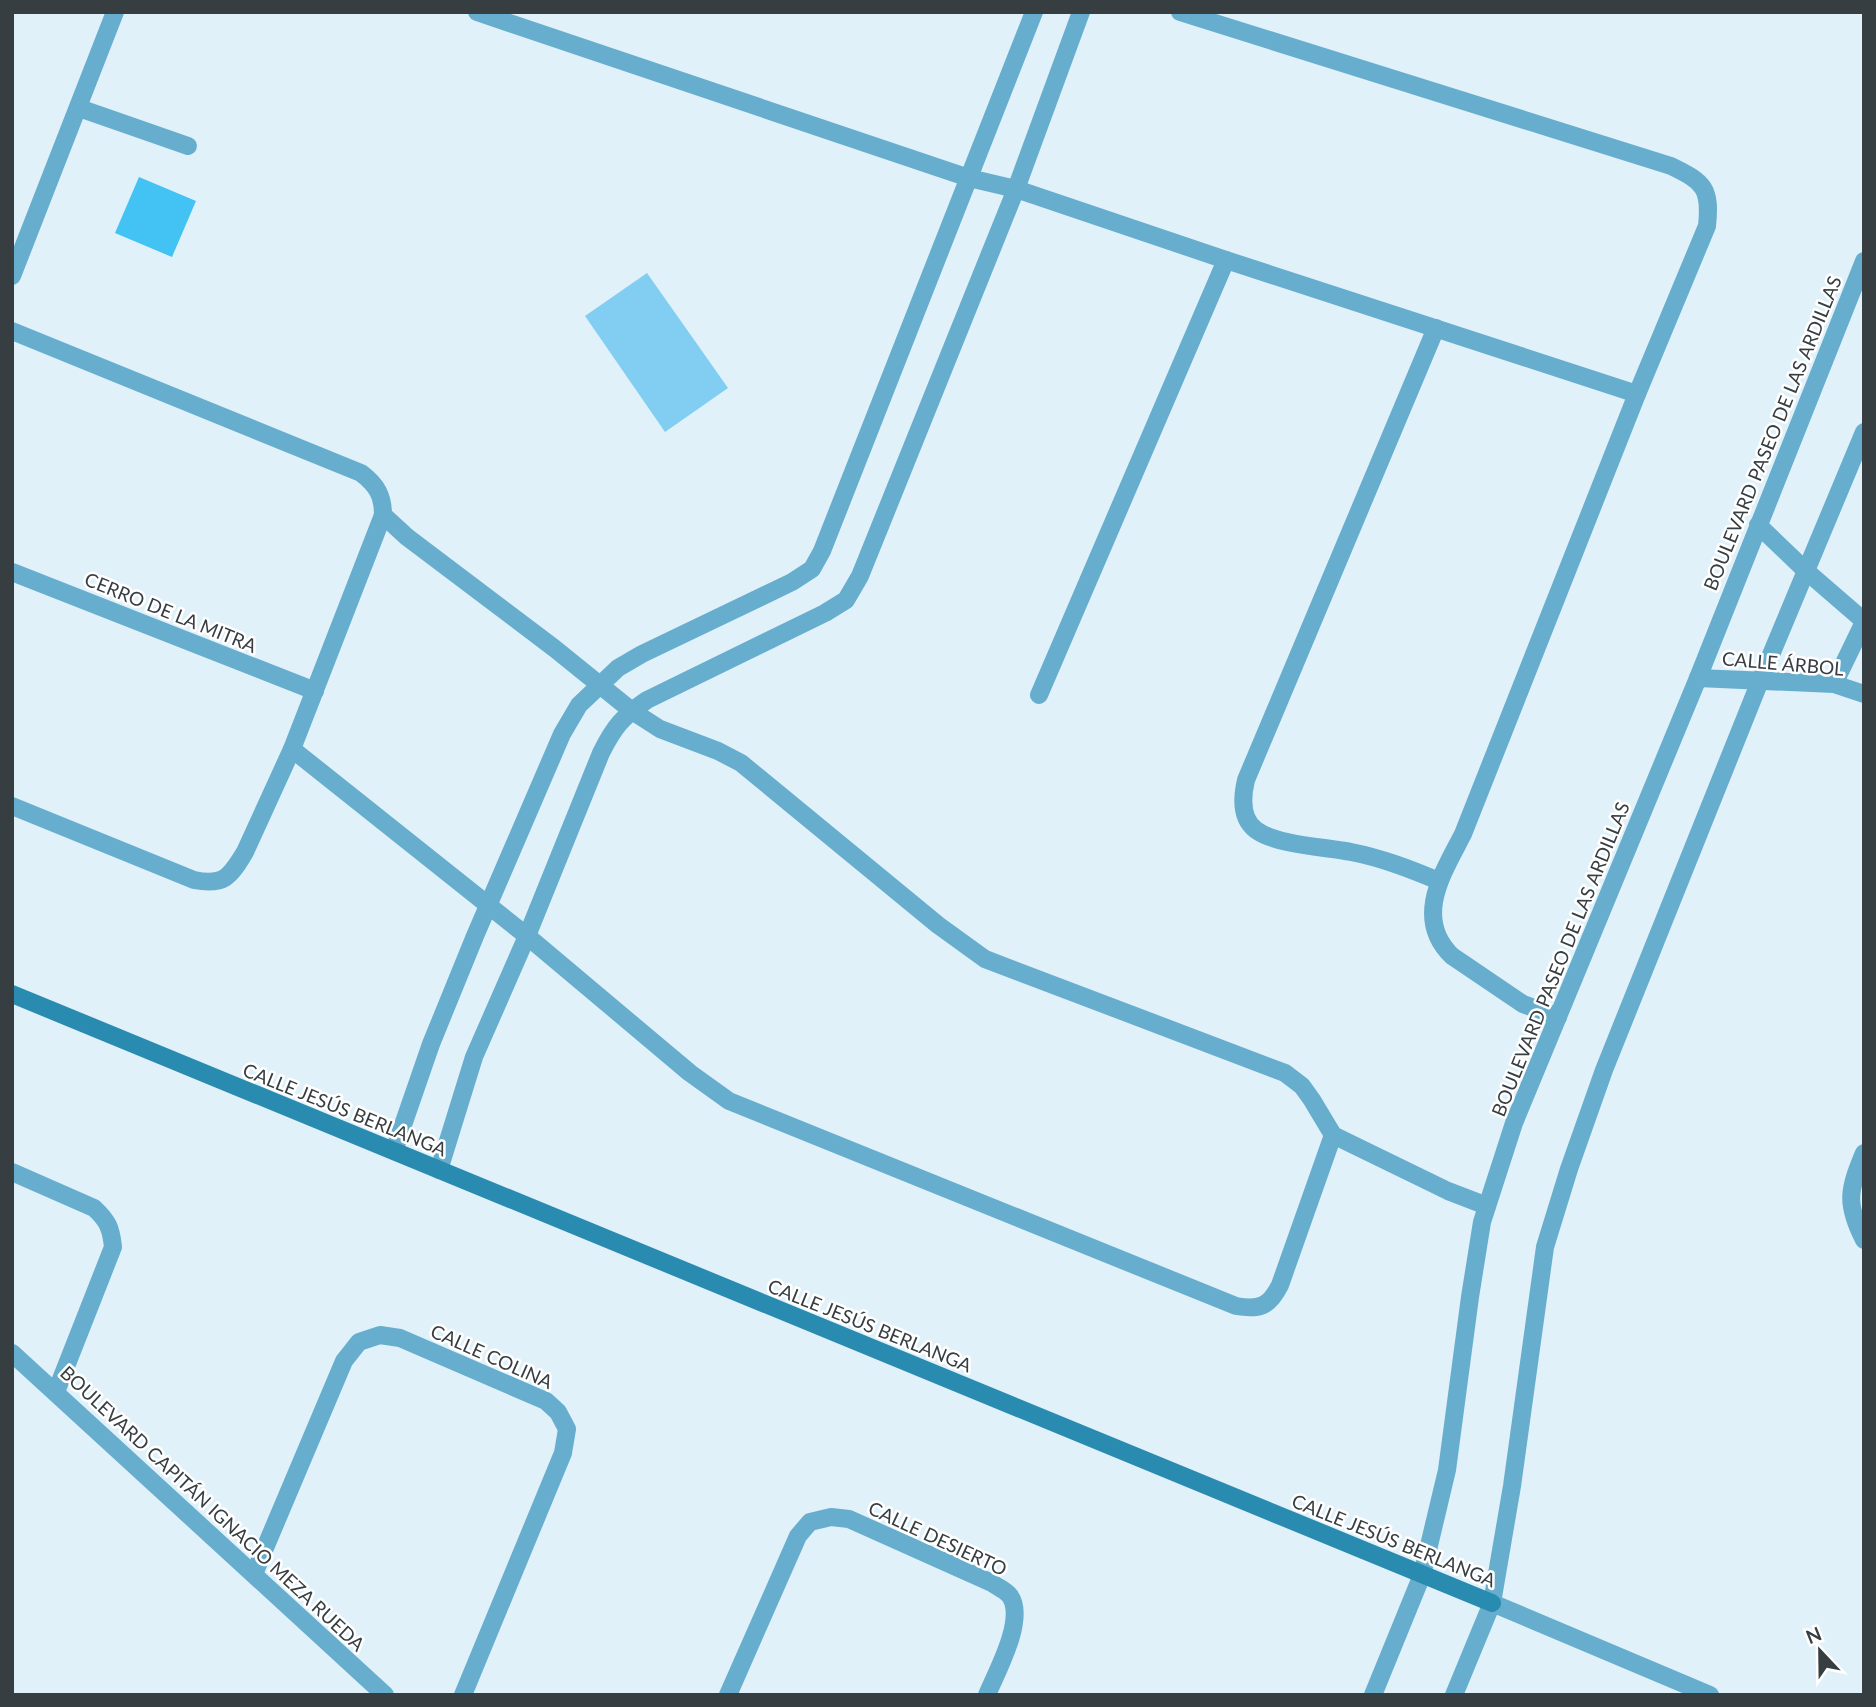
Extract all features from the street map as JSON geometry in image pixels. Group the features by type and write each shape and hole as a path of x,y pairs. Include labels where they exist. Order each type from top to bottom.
{"street":[{"path":"12,276 116,12"},
{"path":"477,12 969,178 1016,189 1637,394"},
{"path":"394,1151 432,1044 488,906 562,734 579,705 618,668 792,582 811,569 822,551 1034,12"},
{"path":"439,1170 474,1057 613,729 648,700 825,613 846,600 860,576 1016,189 1081,12"},
{"path":"1180,12 1671,166 1691,176 1706,190 1709,205 1707,226 1637,394 1463,834 1439,881 1432,911 1433,924 1443,948 1452,956 1523,1004 1558,1017"},
{"path":"79,108 188,146"},
{"path":"1039,695 1226,260"},
{"name":"BOULEVARD PASEO DE LAS ARDILLAS","path":"1373,1695 1422,1575 1447,1469 1469,1297 1482,1222 1514,1123 1698,678 1864,261"},
{"path":"1436,328 1246,780 1242,797 1246,817 1256,830 1274,839 1353,852 1394,863 1439,881"},
{"path":"12,331 361,473 379,491 383,503 383,515 292,749 244,852 225,879 210,883 194,880 12,806"},
{"path":"1454,1695 1492,1603 1512,1486 1545,1247 1569,1169 1604,1070 1805,570 1864,432"},
{"path":"383,515 407,537 554,648 632,711 660,729 718,751 741,763 938,925 985,959 1285,1073 1302,1086 1334,1135 1448,1191 1487,1206"},
{"path":"1758,525 1864,622 1834,684"},
{"name":"CERRO DE LA MITRA","path":"12,572 315,691"},
{"name":"CALLE ÁRBOL","path":"1698,678 1834,684 1864,694"},
{"path":"292,749 527,936 690,1073 729,1101 1236,1306 1251,1309 1263,1306 1273,1299 1334,1135"},
{"name":"CALLE JESÚS BERLANGA","path":"12,994 1710,1695"},
{"path":"1864,1153 1852,1181 1851,1204 1864,1240"},
{"path":"12,1172 94,1208 111,1230 113,1247 56,1392"},
{"name":"CALLE COLINA","path":"254,1574 344,1361 359,1342 380,1335 400,1338 546,1401 558,1412 567,1429 563,1453 463,1695"},
{"name":"BOULEVARD CAPITÁN IGNACIO MEZA RUEDA","path":"12,1353 379,1692"},
{"name":"CALLE DESIERTO","path":"728,1695 797,1536 810,1522 831,1517 849,1519 992,1583 1009,1594 1015,1609 1014,1627 987,1695"}],"shaded area":[{"path":"647,273 728,388 665,432 585,316"}],"building":[{"path":"139,177 196,201 172,257 115,233"}]}
